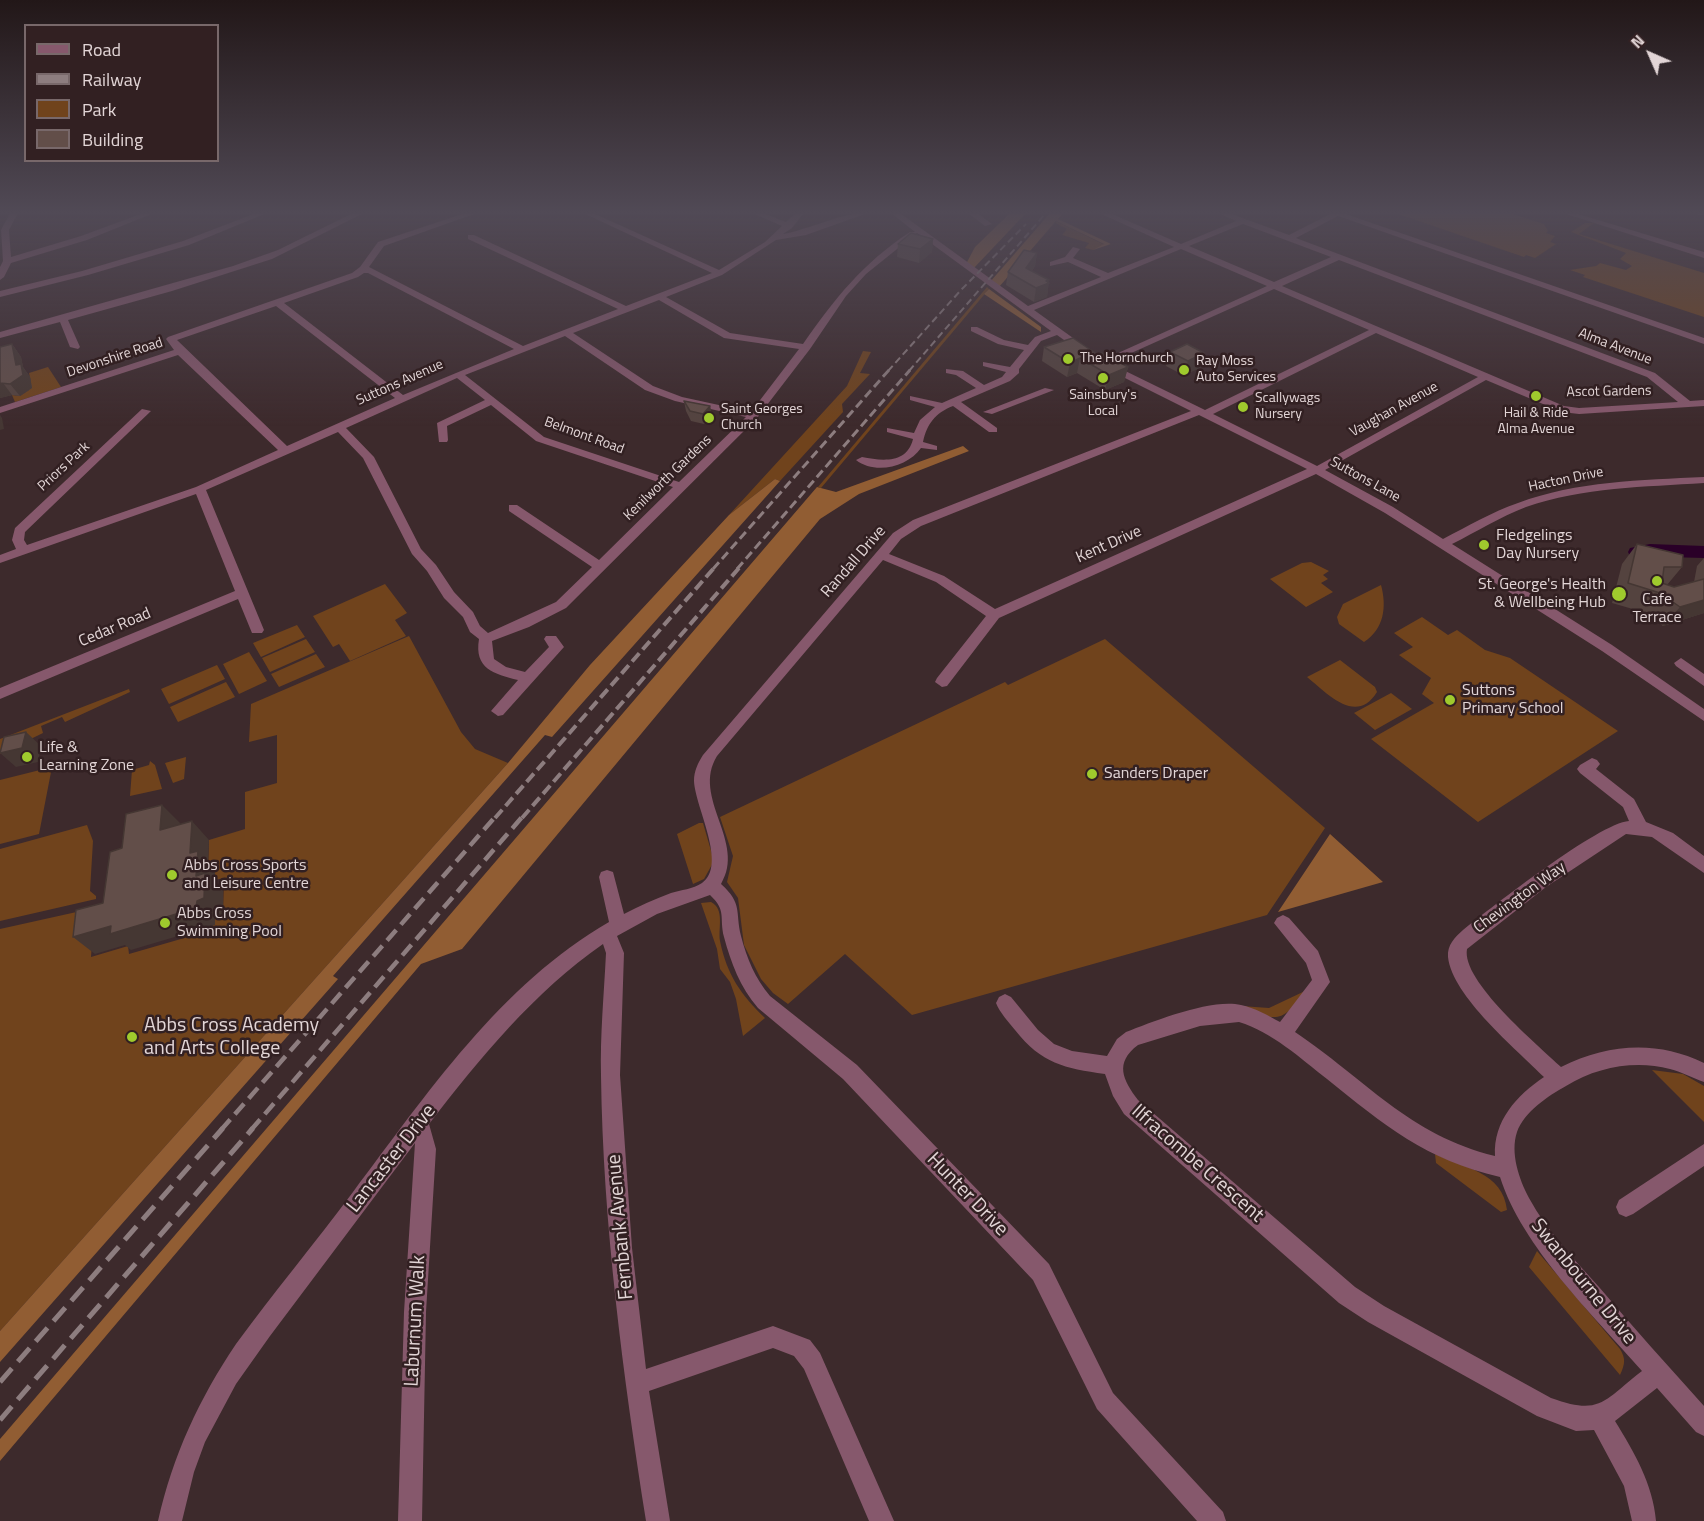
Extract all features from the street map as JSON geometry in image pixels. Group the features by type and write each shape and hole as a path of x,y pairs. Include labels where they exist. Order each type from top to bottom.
{"street":[{"path":"0,294 41,284"},
{"path":"0,335 186,284"},
{"name":"Devonshire Road","path":"0,410 180,351 171,339 326,284"},
{"path":"397,284 522,349"},
{"path":"572,284 626,309"},
{"name":"Suttons Avenue","path":"0,559 200,489 458,374 690,284"},
{"name":"Kenilworth Gardens","path":"486,638 496,637 515,626 554,611 753,416 807,347 819,324 851,284"},
{"name":"Suttons Lane","path":"989,284 1056,332 1103,362 1164,395 1203,412 1316,470 1389,510 1607,648 1704,716"},
{"path":"1027,310 1092,284"},
{"name":"Ascot Gardens","path":"1270,284 1568,410 1704,403"},
{"path":"1103,362 1279,284"},
{"name":"Alma Avenue","path":"1410,284 1651,375 1688,404"},
{"path":"1541,284 1704,341"},
{"path":"659,296 727,336 807,347"},
{"path":"277,302 402,399"},
{"path":"63,318 75,347"},
{"path":"974,329 1001,342 1031,348"},
{"name":"Randall Drive","path":"711,885 722,868 722,861 703,796 704,765 712,752 897,536 917,523 1203,412 1377,329"},
{"path":"566,332 649,388 679,399 753,416"},
{"path":"988,412 1008,392 1015,371 1039,338 1056,332"},
{"path":"180,351 287,452"},
{"path":"986,364 1015,371"},
{"path":"950,371 984,389 1008,392 1026,399 1050,390"},
{"name":"Belmont Road","path":"458,374 540,439 681,486"},
{"name":"Vaughan Avenue","path":"1316,470 1486,376"},
{"path":"862,460 881,464 900,462 909,456 926,419 948,403 984,389"},
{"path":"915,398 948,403 993,430"},
{"path":"443,440 441,425 492,401"},
{"name":"Priors Park","path":"23,551 18,540 19,531 146,411"},
{"path":"339,428 368,457 416,551 432,568 449,595 468,615 475,629 486,638 483,652 488,663 527,678"},
{"path":"891,429 933,448"},
{"name":"Kent Drive","path":"942,682 994,615 1316,470"},
{"name":"Hacton Drive","path":"1443,544 1523,505 1566,493 1609,486 1704,480"},
{"path":"200,489 257,630"},
{"path":"513,508 600,566"},
{"path":"880,555 940,579 994,615"},
{"name":"Cedar Road","path":"0,694 243,592"},
{"path":"498,711 557,646 552,639"},
{"path":"1681,663 1704,681"},
{"path":"1592,764 1585,769 1629,803 1640,828 1661,834 1679,845 1704,866"},
{"name":"Chevington Way","path":"1559,1078 1468,985 1457,958 1459,945 1480,927 1614,831 1623,828 1640,828"},
{"name":"Fernbank Avenue","path":"607,877 615,953 610,1075 621,1248 636,1384 658,1521"},
{"name":"Lancaster Drive","path":"170,1521 178,1483 200,1425 239,1359 419,1122 489,1035 563,964 613,929 711,885"},
{"name":"Hunter Drive","path":"711,885 725,898 731,910 732,934 743,969 752,988 764,1002 850,1072 1041,1272 1105,1401 1214,1521"},
{"path":"1282,1034 1321,982 1319,968 1312,955 1283,923"},
{"path":"1005,1003 1036,1041 1049,1052 1065,1059 1113,1066 1120,1048 1133,1038 1220,1013 1240,1013 1256,1017 1421,1139 1482,1164 1507,1169"},
{"name":"Swanbourne Drive","path":"1704,1073 1674,1059 1658,1055 1606,1058 1559,1078 1535,1095 1515,1116 1509,1127 1505,1143 1507,1169 1521,1204 1544,1240 1704,1424"},
{"name":"Ilfracombe Crescent","path":"1113,1066 1117,1088 1131,1107 1347,1295 1376,1314 1545,1408 1576,1419 1600,1418"},
{"name":"Laburnum Walk","path":"410,1521 415,1312 426,1149 419,1122"},
{"path":"1626,1207 1704,1154"},
{"path":"636,1384 762,1339 774,1337 802,1348 819,1375 882,1521"},
{"path":"1644,1521 1644,1510 1634,1483 1600,1418 1658,1372"}],"green space":[{"path":"1604,284 1704,284 1704,317"},
{"path":"987,287 989,289 821,488 818,487"},
{"path":"863,351 871,352 860,373 870,374 842,404 843,412 780,481 775,479 729,515 847,386"},
{"path":"48,367 61,387 15,402 12,395 20,396 29,390 27,384 31,382 29,373"},
{"path":"1311,562 1329,571 1323,575 1328,579 1321,583 1333,592 1306,607 1270,579 1302,563"},
{"path":"385,584 407,613 395,620 406,636 350,661 339,644 333,647 313,616"},
{"path":"1381,585 1384,609 1380,624 1371,637 1364,642 1339,624 1337,617 1343,604"},
{"name":"Suttons Primary School","path":"1422,617 1448,635 1457,630 1485,650 1510,658 1618,731 1478,822 1371,739 1434,703 1422,694 1431,678 1399,655 1413,647 1394,633"},
{"path":"297,625 305,637 261,657 253,643"},
{"name":"Abbs Cross Academy and Arts College","path":"409,636 461,732 475,749 508,763 0,1331 0,929 81,911 94,914 91,957 128,946 129,954 212,930 215,918 223,916 224,878 215,880 208,871 209,840 245,829 245,792 277,783 277,735 249,742 251,704"},
{"path":"306,639 315,652 270,672 262,658"},
{"name":"Sanders Draper","path":"1105,639 1325,828 1267,915 912,1015 845,954 788,1004 773,993 761,979 744,945 738,898 727,882 733,856 720,817 1005,682 1008,685"},
{"path":"249,652 267,681 239,694 223,664"},
{"path":"316,654 325,667 279,687 271,674"},
{"path":"1340,660 1375,687 1377,692 1369,702 1360,706 1342,703 1332,698 1307,677"},
{"path":"217,665 225,679 169,704 161,689"},
{"path":"226,682 235,697 178,722 170,707"},
{"path":"129,689 130,692 65,722 62,717 41,726 43,733 0,754 0,739"},
{"path":"1391,693 1412,709 1375,730 1354,713"},
{"path":"186,757 184,779 173,783 165,763"},
{"path":"150,761 155,765 162,789 130,796 132,770 149,765"},
{"path":"52,767 39,834 0,844 0,780"},
{"path":"703,823 714,861 704,879 693,884 677,834"},
{"path":"87,825 93,841 90,891 96,899 0,921 0,849"},
{"path":"711,902 718,909 720,941 731,974 742,992 765,1018 743,1036 736,999 730,982 720,969 717,949 701,903"},
{"path":"1305,991 1290,1010 1277,1017 1262,1015 1241,1006 1269,1008"},
{"path":"1652,1070 1683,1074 1704,1086 1704,1122"},
{"path":"1435,1154 1490,1179 1504,1197 1507,1210 1501,1212 1436,1163"},
{"path":"1537,1251 1620,1349 1624,1362 1620,1375 1529,1267"}],"shaded area":[{"path":"989,289 1041,327 1041,332 984,294"},
{"path":"963,446 969,451 859,494 820,519 462,949 421,964 0,1461 0,1439 817,487 836,492"},
{"path":"775,479 780,481 552,737 545,735 333,976 338,979 0,1362 0,1331 508,763 590,665 729,515"},
{"path":"1330,834 1383,882 1278,912"}],"building":[{"path":"1029,284 1046,284 1036,288"},
{"path":"1073,338 1098,355 1102,353 1128,367 1109,375 1080,358 1070,363 1044,347"},
{"path":"12,344 16,365 21,364 23,375 10,384 0,383 0,347"},
{"path":"1187,344 1204,353 1188,361 1170,352"},
{"path":"684,401 710,406 703,414 690,411"},
{"path":"1637,544 1683,555 1682,567 1664,567 1662,583 1674,587 1704,579 1704,600 1680,607 1660,593 1628,583"},
{"path":"26,732 22,748 0,753 4,737"},
{"path":"162,805 160,830 192,821 190,853 198,851 196,876 205,873 204,898 197,901 196,908 110,934 111,926 73,937 76,910 103,903 110,852 122,848 126,814"}],"waterway":[{"path":"1637,552 1650,550 1704,552"}],"railway":[{"path":"888,371 967,284"},
{"path":"909,371 984,284"},
{"path":"713,569 889,370"},
{"path":"737,569 910,370"},
{"path":"495,818 714,568"},
{"path":"522,818 739,568"},
{"path":"221,1130 496,816"},
{"path":"251,1130 523,816"},
{"path":"0,1382 223,1128"},
{"path":"0,1420 253,1128"}],"place":[{"name":"The Hornchurch","path":"1068,359"},
{"name":"Ray Moss Auto Services","path":"1184,370"},
{"name":"Sainsbury's Local","path":"1103,378"},
{"name":"Hail & Ride Alma Avenue","path":"1536,396"},
{"name":"Scallywags Nursery","path":"1243,407"},
{"name":"Saint Georges Church","path":"709,418"},
{"name":"Fledgelings Day Nursery","path":"1484,545"},
{"name":"Cafe Terrace","path":"1657,581"},
{"name":"St. George's Health & Wellbeing Hub","path":"1619,594"},
{"name":"Suttons Primary School","path":"1450,700"},
{"name":"Life & Learning Zone","path":"27,757"},
{"name":"Sanders Draper","path":"1092,774"},
{"name":"Abbs Cross Sports and Leisure Centre","path":"172,875"},
{"name":"Abbs Cross Swimming Pool","path":"165,923"},
{"name":"Abbs Cross Academy and Arts College","path":"132,1037"}]}
